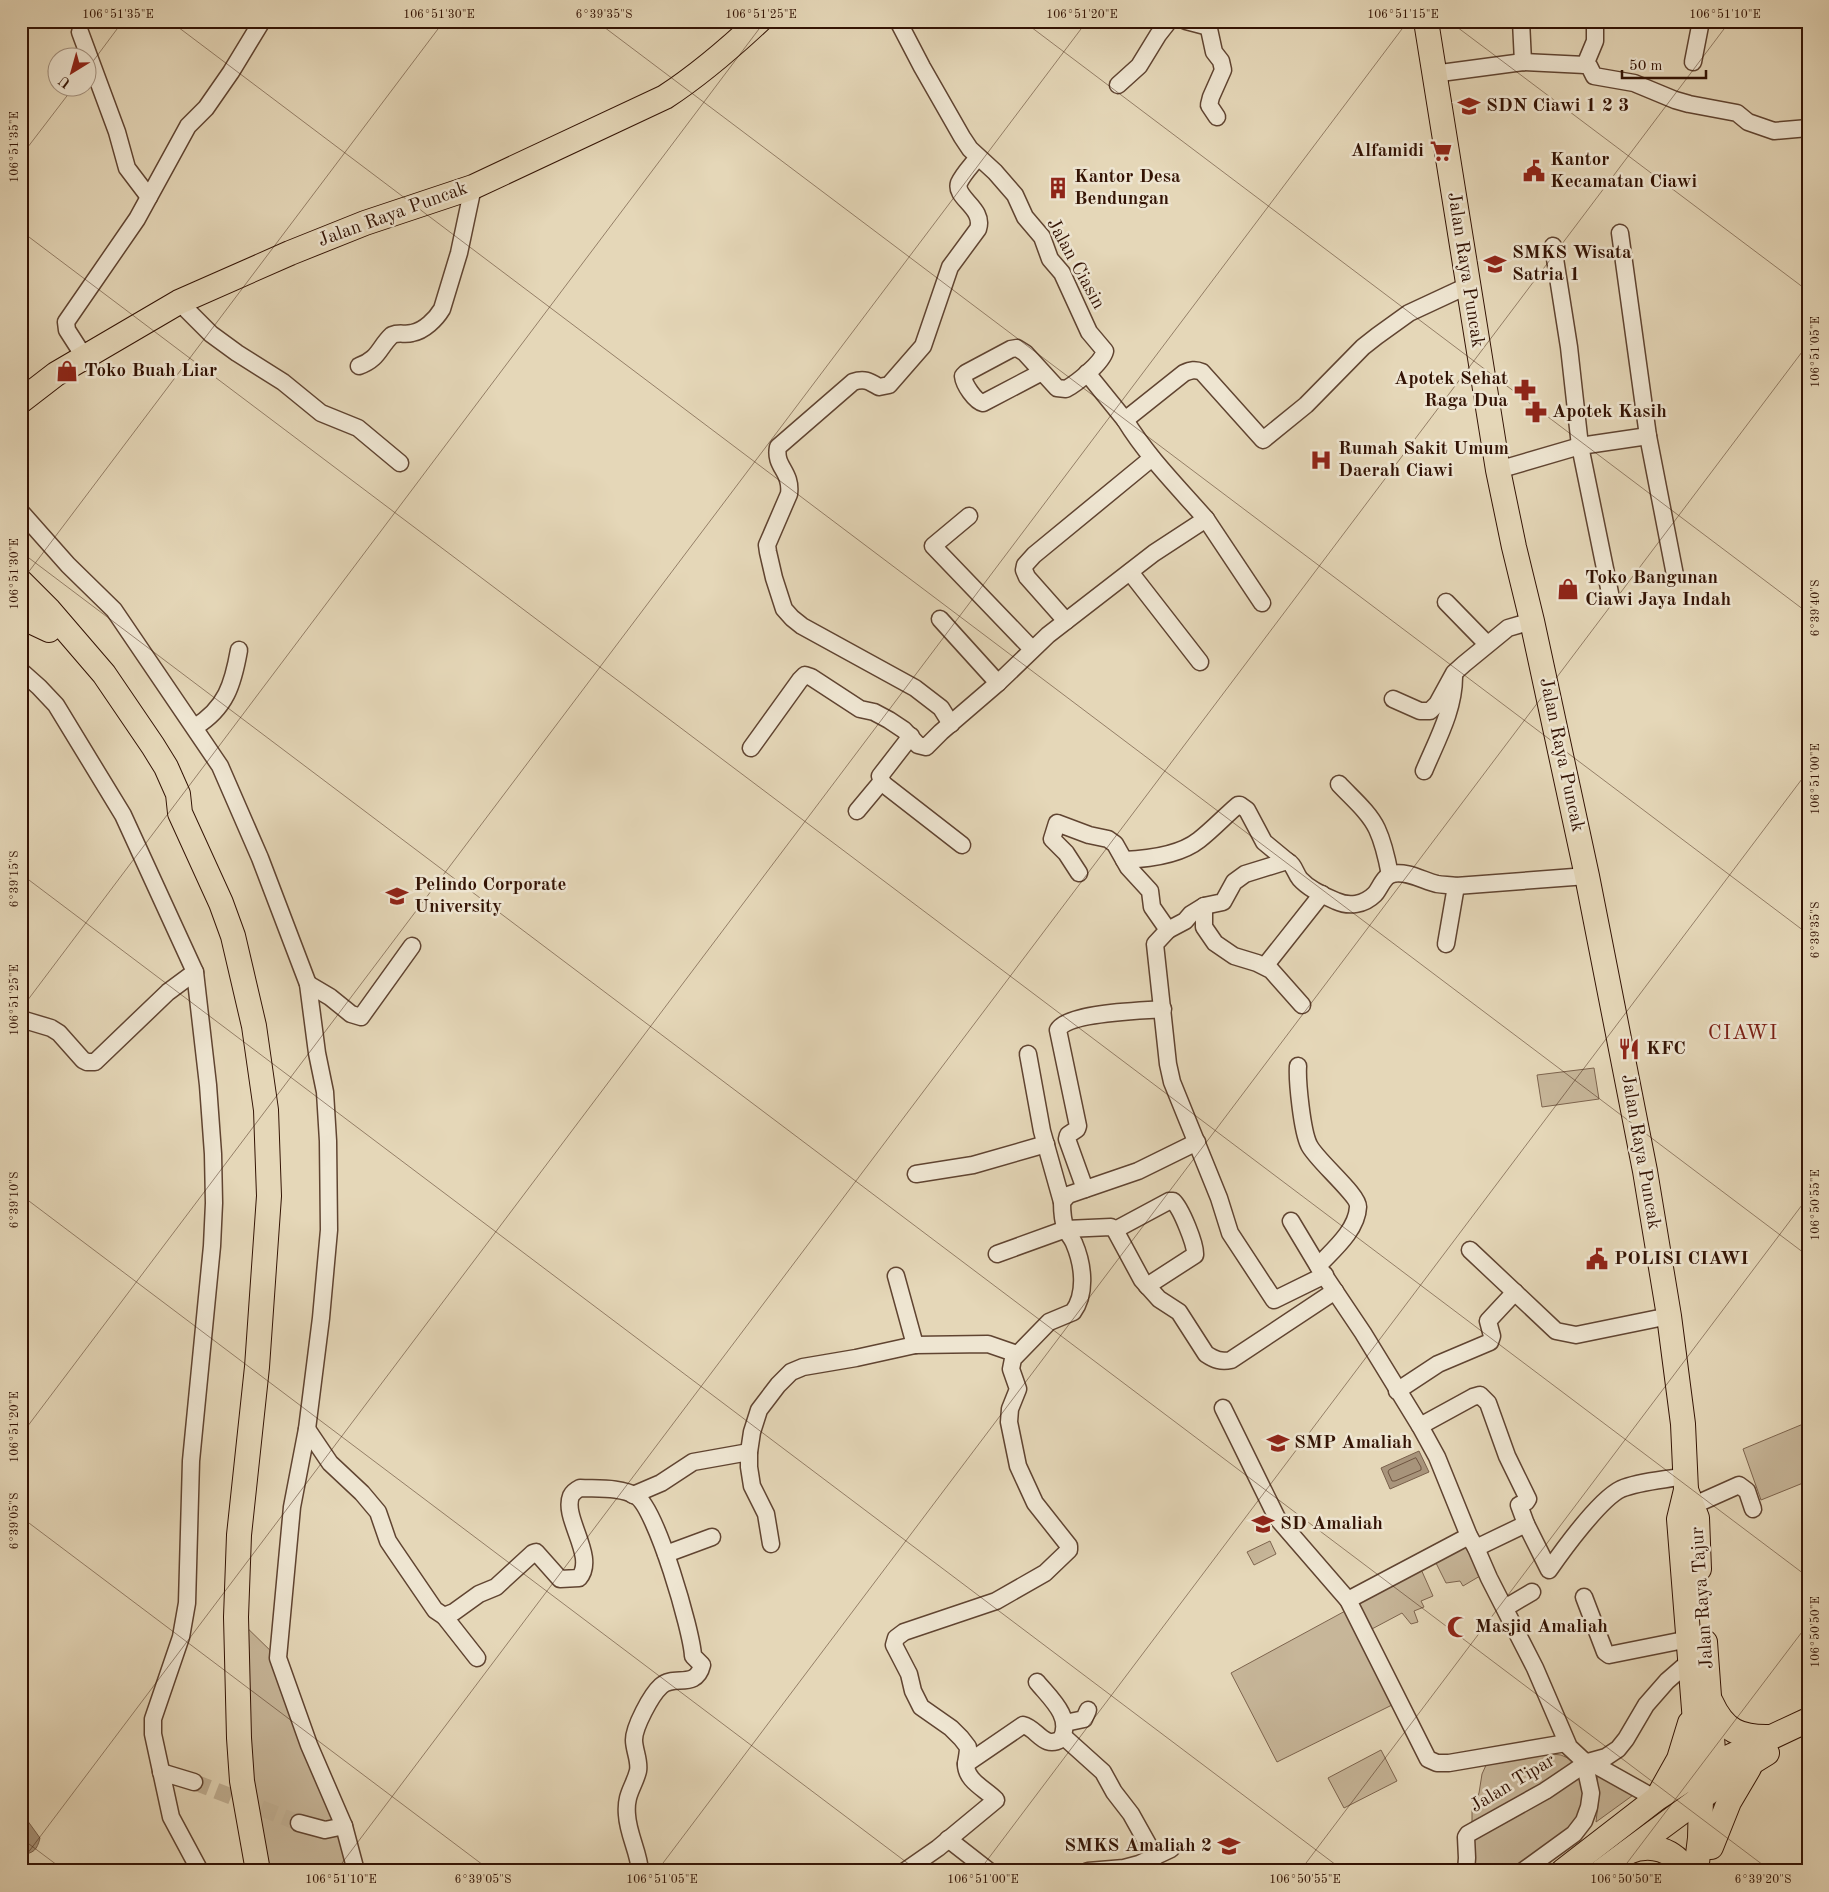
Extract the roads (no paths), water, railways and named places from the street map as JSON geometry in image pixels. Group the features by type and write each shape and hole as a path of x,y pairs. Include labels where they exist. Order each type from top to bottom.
{"highway":[{"name":"Jalan Raya Puncak","path":"21,402 56,374 179,302 290,253 365,224 473,187 664,97 721,56 759,21"},
{"name":"Jalan Raya Puncak","path":"1426,21 1498,470 1587,876 1645,1170 1669,1316 1683,1424 1688,1491"},
{"path":"21,582 49,610 104,674 122,699 166,767 178,794 180,813"},
{"path":"21,601 65,646 113,708 165,796 180,813 221,902 233,936 254,1026 266,1110 269,1196 257,1367 239,1535 236,1617 241,1764 258,1871"},
{"path":"21,612 32,622 49,630"},
{"name":"Jalan Raya Tajur","path":"1688,1491 1679,1519 1690,1650 1702,1706"},
{"name":"Jalan Raya Tajur","path":"1688,1491 1697,1518 1702,1706 1711,1847 1707,1871"},
{"path":"1656,1799 1678,1760 1702,1706 1735,1732 1756,1738 1771,1737"},
{"path":"1602,1871 1624,1854 1707,1780 1771,1737 1808,1720"},
{"path":"1563,1871 1656,1799 1754,1760 1808,1732"},
{"path":"1711,1847 1729,1802 1754,1760"},
{"name":"Jalan Raya Tajur","path":"1696,1871 1707,1780"},
{"path":"1624,1854 1644,1847 1658,1848 1671,1854 1687,1871"}],"street":[{"path":"85,358 67,330 66,322 115,254 137,219 188,126 206,108 231,72 262,21"},
{"name":"Jalan Ciasin","path":"898,21 962,137 978,157 995,172 1015,195 1026,217 1042,237 1050,259 1062,273 1089,332 1104,349 1104,356 1070,387 1057,388 1042,372"},
{"path":"1118,85 1139,66 1169,21"},
{"path":"1186,21 1205,26 1209,29 1214,52 1222,63 1223,70 1209,105 1217,117"},
{"path":"1521,21 1523,62"},
{"path":"1585,64 1595,41 1595,21"},
{"path":"1693,62 1701,21"},
{"path":"80,32 117,132 127,168 149,197"},
{"path":"1433,74 1523,62 1585,64 1589,66 1594,76 1634,82 1689,104 1737,113 1748,122 1774,131 1808,128"},
{"path":"951,724 941,708 915,688 802,626 792,618 784,608 774,578 767,545 789,494 789,478 778,459 778,447 853,382 860,379 867,380 879,387 889,385 923,346 950,267 978,229 980,222 976,211 959,190 959,184 978,157"},
{"path":"359,366 370,362 392,335 411,334 419,331 438,315 442,309 459,253 473,187"},
{"path":"1620,233 1648,436 1675,575"},
{"path":"1553,246 1569,347 1580,446 1610,593"},
{"path":"1125,420 1184,373 1194,370 1202,372 1263,440 1306,405 1363,347 1377,336 1408,313 1467,286"},
{"path":"179,302 211,334 237,353 283,382 320,413 364,432 400,463"},
{"path":"1087,373 1125,420 1152,458 1206,519 1262,603"},
{"path":"1498,470 1580,446 1648,436"},
{"path":"1066,621 1027,576 1024,570 1025,565 1034,555 1152,458"},
{"path":"21,512 68,565 114,610 220,766 260,858 308,984 317,1052 325,1092 328,1141 329,1230 321,1318 307,1428 292,1507 278,1658 309,1745 344,1826 356,1871"},
{"path":"969,516 933,546 1032,649"},
{"path":"751,748 800,680 806,675 860,709 877,713 889,720 924,747 998,683 1032,649 1066,621 1154,553 1206,519"},
{"path":"1130,572 1200,662"},
{"path":"1446,602 1487,644"},
{"path":"940,619 998,683"},
{"path":"1393,699 1420,711 1430,711 1437,704 1454,672 1508,628 1532,621"},
{"path":"195,727 214,713 228,692 235,672 239,650"},
{"path":"21,671 56,705 123,816 195,972 213,1154 213,1215 203,1352 191,1461 188,1603 181,1637 153,1719 152,1734 171,1817 200,1871"},
{"path":"1424,771 1451,705 1454,692 1454,672"},
{"path":"911,736 880,776 881,782 962,845"},
{"path":"857,811 881,782"},
{"path":"1124,860 1154,858 1198,841 1240,805 1247,810 1264,842 1291,863 1302,881 1337,902 1360,904 1375,894 1390,875 1386,852 1372,821 1339,784"},
{"path":"1079,873 1066,853 1052,839 1058,824 1111,841 1117,846 1124,860 1150,891 1152,908 1168,930"},
{"path":"1286,861 1245,874 1232,885 1224,901 1204,906 1191,914 1185,921 1168,930 1155,944 1165,1047 1172,1082 1198,1142 1230,1233 1274,1300 1321,1271 1353,1226 1358,1205 1356,1199 1308,1144 1297,1083 1298,1066"},
{"path":"1390,875 1409,876 1438,884 1456,886 1587,876"},
{"path":"1446,944 1456,886"},
{"path":"1265,966 1322,894"},
{"path":"1204,906 1204,927 1215,943 1234,956 1265,966 1279,977 1302,1005"},
{"path":"308,984 330,997 351,1014 361,1017 412,946"},
{"path":"21,1019 59,1033 83,1060 95,1062 162,997 195,972"},
{"path":"1085,1189 1067,1139 1068,1135 1078,1126 1058,1030 1062,1025 1096,1014 1162,1009"},
{"path":"905,1871 927,1856 996,1800 973,1780 968,1773 966,1764 968,1747 962,1738 921,1707 913,1691 909,1674 894,1645 896,1638 904,1632 996,1602 1045,1573 1069,1550 1069,1546 1035,1503 1018,1466 1012,1445 1009,1415 1018,1389 1010,1366 1017,1354 1049,1322 1071,1314 1078,1304 1082,1278 1074,1242 1066,1229 1062,1202 1046,1144 1028,1054"},
{"path":"1062,1202 1068,1195 1138,1171 1198,1142"},
{"path":"916,1174 973,1165 1046,1144"},
{"path":"1115,1230 1169,1201 1173,1201 1178,1207 1195,1247 1195,1254 1147,1286"},
{"path":"1291,1221 1321,1271 1363,1333 1437,1457 1472,1542 1535,1668 1566,1743 1586,1762 1656,1799"},
{"path":"997,1254 1066,1229 1111,1227 1115,1230 1147,1286 1159,1298 1178,1311 1202,1349 1212,1358 1224,1361 1232,1360 1286,1322 1335,1291"},
{"path":"1470,1250 1556,1331 1569,1334 1586,1333 1669,1316"},
{"path":"896,1276 915,1345"},
{"path":"1397,1391 1438,1364 1490,1342 1492,1336 1488,1321 1515,1292"},
{"path":"1278,1307 1286,1322"},
{"path":"771,1544 766,1514 752,1486 748,1467 749,1452 752,1432 759,1410 778,1384 791,1372 803,1367 915,1345 988,1344 1017,1354"},
{"path":"1420,1426 1472,1397 1483,1396 1488,1403 1507,1456 1528,1498 1526,1502 1520,1505 1526,1524 1549,1570 1577,1532 1615,1493 1633,1485 1688,1491 1739,1485 1747,1491 1753,1509"},
{"path":"1223,1408 1277,1518 1348,1600 1431,1761 1449,1763 1566,1743"},
{"path":"307,1428 330,1463 362,1493 378,1512 388,1541 394,1550 435,1610 444,1616 477,1658"},
{"path":"632,1494 661,1483 694,1462 749,1452"},
{"path":"444,1616 454,1612 479,1594 496,1587 533,1552 536,1552 560,1579 579,1578 583,1570 583,1552 571,1513 570,1500 572,1493 580,1488 632,1494 637,1496 644,1504 666,1554 682,1601 693,1646 693,1656 702,1665 698,1674 691,1679 669,1681 661,1686 646,1707 635,1734 634,1745 638,1767 627,1800 627,1815 640,1871"},
{"path":"1348,1600 1472,1542 1526,1524"},
{"path":"666,1554 712,1537"},
{"path":"1505,1608 1532,1592"},
{"path":"1584,1597 1605,1652 1609,1656 1690,1650"},
{"path":"1586,1762 1606,1757 1622,1746 1646,1705 1690,1650"},
{"path":"1037,1682 1059,1708 1064,1730 1104,1772 1114,1792 1131,1814 1156,1857"},
{"path":"966,1764 1023,1725 1028,1726 1038,1736 1047,1741 1056,1742 1064,1730 1084,1719 1088,1710"},
{"path":"1523,1871 1574,1834 1581,1826 1586,1817 1591,1793 1586,1762"},
{"name":"Jalan Tipar","path":"1466,1871 1466,1837 1468,1834 1545,1791 1586,1762"},
{"path":"161,1772 194,1782"},
{"path":"299,1823 319,1830 332,1830 344,1826"},
{"path":"948,1839 989,1871"},
{"path":"1088,1871 1141,1868 1171,1849"}],"water":[{"path":"1419,1451 1429,1472 1390,1489 1381,1468"},
{"path":"21,1818 27,1820 40,1838 34,1850 21,1855"}],"tunnel":[{"path":"194,1782 299,1823"}],"place":[{"name":"SDN Ciawi 1 2 3","path":"1469,106"},
{"name":"Alfamidi","path":"1441,151"},
{"name":"Kantor Kecamatan Ciawi","path":"1534,171"},
{"name":"Kantor Desa Bendungan","path":"1058,188"},
{"name":"SMKS Wisata Satria 1","path":"1495,264"},
{"name":"Toko Buah Liar","path":"67,371"},
{"name":"Apotek Sehat Raga Dua","path":"1525,390"},
{"name":"Apotek Kasih","path":"1536,412"},
{"name":"Rumah Sakit Umum Daerah Ciawi","path":"1321,460"},
{"name":"Toko Bangunan Ciawi Jaya Indah","path":"1568,589"},
{"name":"Pelindo Corporate University","path":"397,896"},
{"name":"KFC","path":"1629,1049"},
{"name":"POLISI CIAWI","path":"1597,1259"},
{"name":"SMP Amaliah","path":"1278,1443"},
{"name":"SD Amaliah","path":"1263,1524"},
{"name":"Masjid Amaliah","path":"1458,1627"},
{"name":"SMKS Amaliah 2","path":"1229,1846"}],"district":[{"name":"CIAWI","path":"1743,1033"}]}
